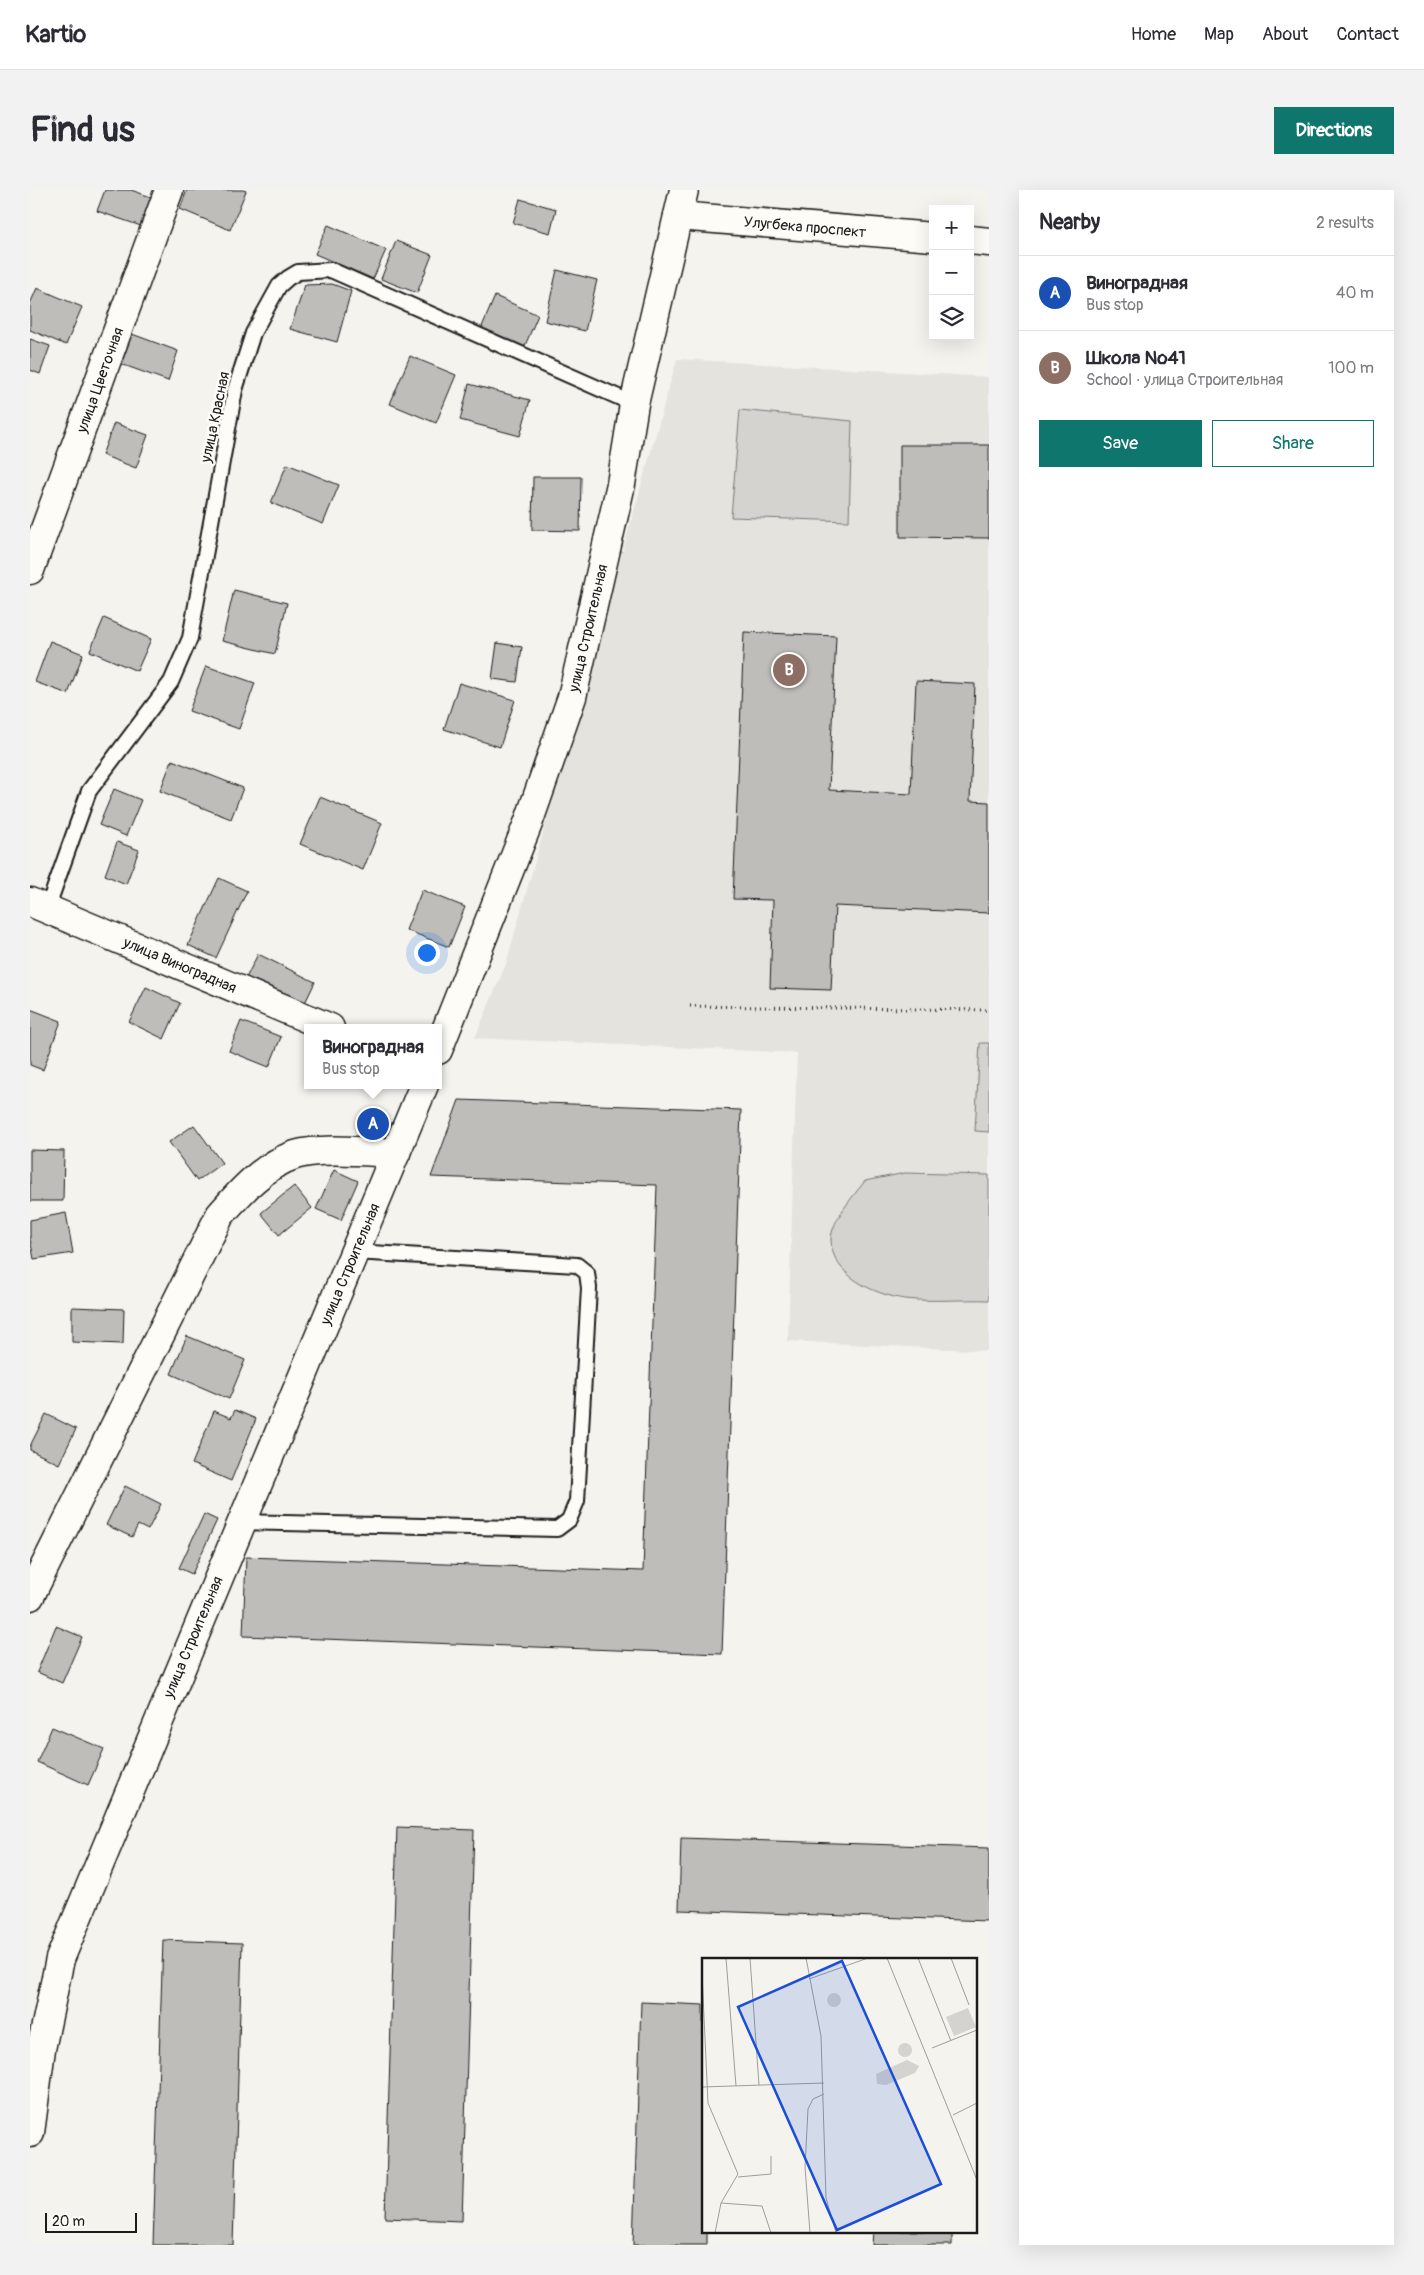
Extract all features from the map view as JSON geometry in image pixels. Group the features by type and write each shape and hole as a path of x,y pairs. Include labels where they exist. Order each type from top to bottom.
{"street":[{"name":"улица Цветочная","path":"30,570 169,190"},
{"name":"улица Строительная","path":"442,1040 529,821 572,698 621,484 634,404 684,190"},
{"name":"Улугбека проспект","path":"678,216 929,237"},
{"path":"974,240 989,242"},
{"name":"улица Виноградная","path":"38,906 320,1024"},
{"name":"улица Строительная","path":"30,2133 41,2049 60,1959 422,1089"},
{"path":"30,1596 220,1215 262,1172 295,1155 328,1151 396,1153"}],"lane":[{"name":"улица Красная","path":"38,906 89,791 171,682 190,638 235,390 253,333 279,286 288,278 298,272 331,270 634,404"},
{"path":"241,1522 557,1529 569,1520 577,1501 589,1288 587,1273 577,1266 354,1252"}],"path":[{"path":"690,1006 989,1010"}],"shaded area":[{"path":"677,359 989,377 989,1351 788,1341 797,1053 475,1038 506,964"},
{"path":"740,410 852,421 849,521 731,517"},
{"path":"980,1043 989,1043 989,1132 975,1131"},
{"path":"905,1173 989,1175 989,1300 926,1300 893,1297 868,1288 847,1273 838,1263 833,1252 832,1233 849,1201 865,1181"}],"building":[{"path":"105,190 131,190 151,197 141,226 97,211"},
{"path":"187,190 246,191 230,230 180,209"},
{"path":"520,199 556,209 550,233 513,223"},
{"path":"328,225 386,250 373,279 315,254"},
{"path":"396,241 432,255 417,293 381,279"},
{"path":"557,270 597,280 585,331 545,321"},
{"path":"332,284 351,291 337,342 290,329 305,285"},
{"path":"37,288 82,307 66,345 30,330 30,304"},
{"path":"495,296 538,315 524,348 481,329"},
{"path":"132,334 178,351 168,381 121,364"},
{"path":"30,339 50,346 40,374 30,370"},
{"path":"410,356 456,375 436,423 390,404"},
{"path":"469,384 530,400 520,436 460,420"},
{"path":"114,423 148,435 136,468 102,455"},
{"path":"900,445 989,445 989,538 900,537"},
{"path":"287,464 339,485 323,524 271,503"},
{"path":"533,477 581,477 580,531 532,530"},
{"path":"234,590 287,603 275,654 222,641"},
{"path":"104,618 151,639 137,671 90,651"},
{"path":"744,632 836,636 829,790 911,794 916,681 975,684 970,801 989,802 989,913 835,906 831,990 770,988 773,900 733,899"},
{"path":"50,641 83,654 68,694 35,682"},
{"path":"497,643 522,647 517,682 492,679"},
{"path":"206,666 255,683 239,729 189,711"},
{"path":"459,683 515,700 500,747 444,729"},
{"path":"172,760 243,788 231,819 160,791"},
{"path":"114,789 141,800 126,836 99,825"},
{"path":"320,797 382,823 363,870 300,844"},
{"path":"117,842 139,850 126,884 105,875"},
{"path":"219,878 247,891 216,958 188,945"},
{"path":"422,890 465,907 449,947 406,930"},
{"path":"258,954 315,982 302,1009 244,982"},
{"path":"146,987 180,1003 164,1039 129,1022"},
{"path":"30,1009 61,1021 43,1070 30,1065"},
{"path":"241,1021 281,1037 269,1067 229,1051"},
{"path":"459,1100 741,1110 722,1654 243,1636 246,1557 643,1571 657,1185 431,1177"},
{"path":"194,1125 222,1163 197,1181 169,1142"},
{"path":"30,1150 64,1151 63,1201 30,1201"},
{"path":"334,1170 358,1181 341,1220 316,1209"},
{"path":"294,1186 312,1208 279,1235 261,1213"},
{"path":"66,1213 73,1253 34,1259 30,1239 30,1220"},
{"path":"72,1307 124,1309 123,1344 72,1342"},
{"path":"187,1336 245,1360 229,1399 171,1374"},
{"path":"235,1410 256,1419 231,1481 192,1464 214,1411 231,1418"},
{"path":"46,1414 76,1429 59,1464 30,1450 30,1446"},
{"path":"125,1486 161,1504 148,1530 138,1525 132,1537 106,1525"},
{"path":"204,1514 217,1520 192,1574 179,1568"},
{"path":"56,1626 82,1637 62,1683 37,1672"},
{"path":"52,1727 104,1749 88,1785 37,1762"},
{"path":"397,1827 474,1830 462,2221 385,2218"},
{"path":"681,1838 989,1848 989,1921 679,1910"},
{"path":"163,1940 242,1943 233,2245 153,2245"},
{"path":"641,2002 702,2005 702,2232 707,2232 707,2245 633,2245"},
{"path":"873,2232 952,2232 952,2245 872,2245"}],"place":[{"name":"Школа №41","path":"789,670"},
{"name":"Виноградная","path":"373,1124"}]}
